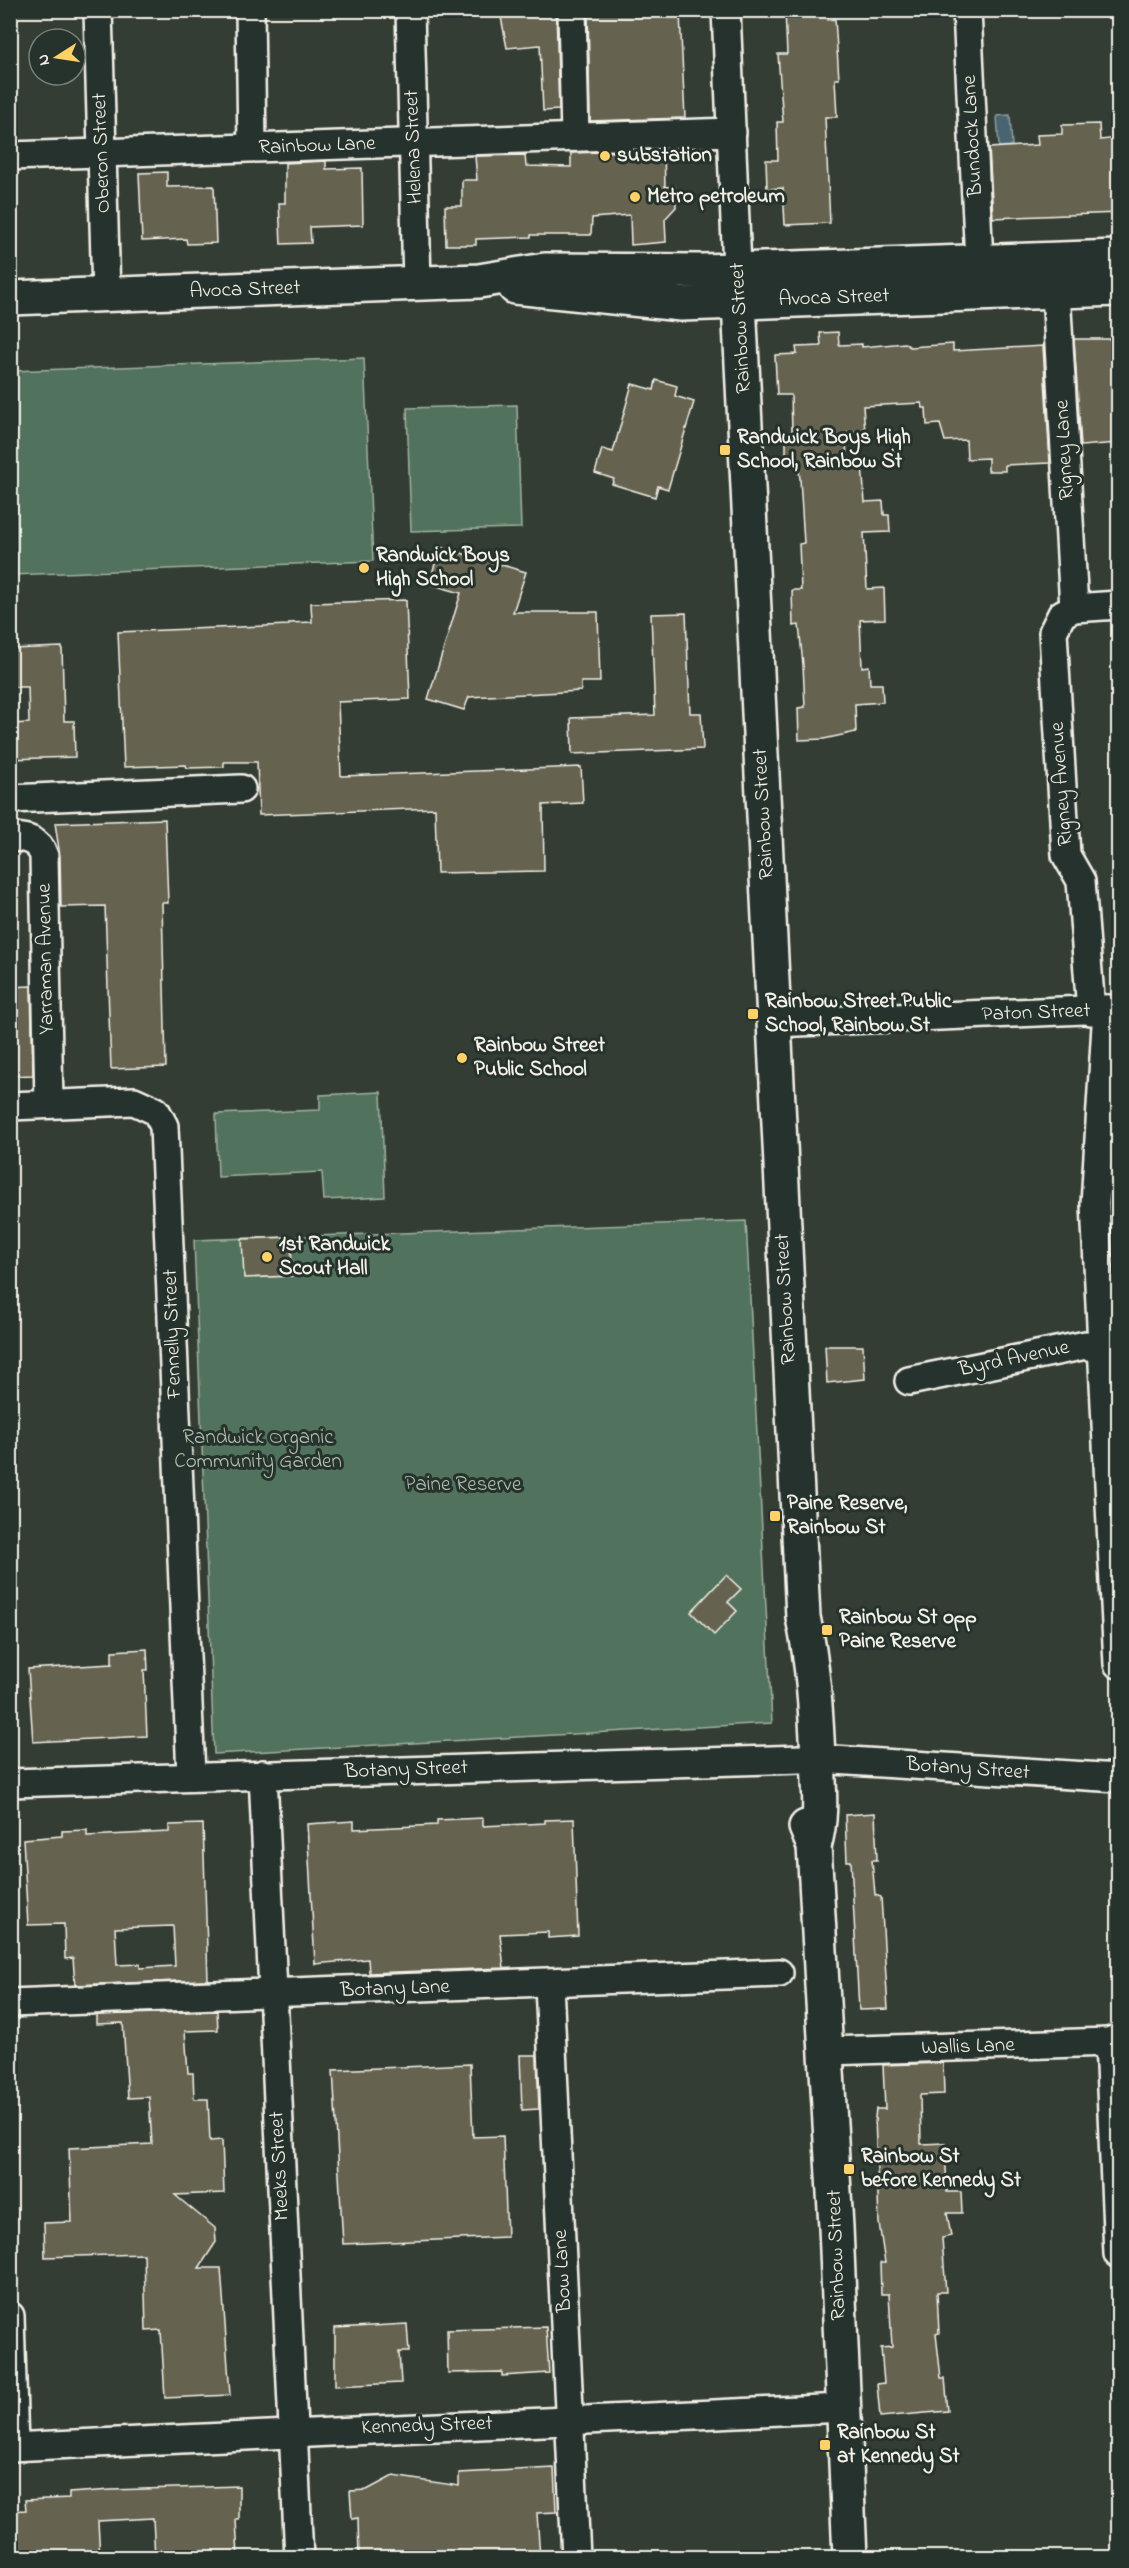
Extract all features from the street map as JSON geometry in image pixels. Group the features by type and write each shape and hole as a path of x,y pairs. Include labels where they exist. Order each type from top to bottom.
{"main road":[{"name":"Avoca Street","path":"10,297 479,281 545,270 737,269 1119,257"},
{"name":"Avoca Street","path":"479,281 546,292 681,304 1119,290"},
{"name":"Rainbow Street","path":"739,302 802,1617 812,1657 809,1759 804,1822 814,1846 827,2051 850,2558"}],"street":[{"name":"Oberon Street","path":"98,10 106,295"},
{"path":"249,10 252,147"},
{"name":"Helena Street","path":"410,10 417,283"},
{"path":"572,10 575,137"},
{"name":"Rainbow Street","path":"726,10 739,302"},
{"name":"Bundock Lane","path":"968,10 979,262"},
{"name":"Rainbow Lane","path":"10,156 732,132"},
{"name":"Rigney Lane","path":"1056,292 1074,608"},
{"path":"1074,608 1119,605"},
{"name":"Rigney Avenue","path":"1074,608 1062,614 1053,632 1066,855 1081,881 1106,1009 1095,1204 1111,1352 1119,1664"},
{"path":"10,800 241,789"},
{"name":"Yarraman Avenue","path":"10,837 34,840 42,848 44,856 49,1104"},
{"name":"Paton Street","path":"774,1023 1106,1009"},
{"name":"Fennelly Street","path":"49,1104 134,1101 156,1110 164,1126 191,1776"},
{"path":"10,1106 49,1104"},
{"name":"Byrd Avenue","path":"909,1381 1086,1345 1111,1352"},
{"name":"Botany Street","path":"10,1783 809,1759 1119,1778"},
{"name":"Meeks Street","path":"262,1774 299,2558"},
{"name":"Botany Lane","path":"10,2003 779,1974"},
{"name":"Bow Lane","path":"549,1984 576,2558"},
{"path":"1114,2040 1119,2254"},
{"name":"Wallis Lane","path":"827,2051 1114,2040"},
{"path":"10,2316 12,2447"},
{"name":"Kennedy Street","path":"12,2447 292,2432 843,2408"}],"green space":[{"path":"364,358 373,561 11,575 11,371"},
{"path":"517,405 521,528 411,531 407,408"},
{"path":"381,1092 385,1197 324,1200 322,1172 218,1177 216,1114 320,1110 320,1095"},
{"name":"Paine Reserve","path":"746,1221 772,1723 214,1754 194,1240"}],"water":[{"path":"1010,115 1012,146 999,147 997,116"}],"building":[{"path":"556,10 559,110 543,111 540,45 507,48 500,12"},
{"path":"588,10 670,10 670,15 680,14 685,118 590,121"},
{"path":"785,10 828,10 828,20 835,19 839,79 835,79 837,117 825,117 830,223 785,225 783,188 767,189 766,160 778,160 777,122 783,122 778,54 787,54"},
{"path":"1099,124 1100,140 1119,138 1119,213 993,218 989,148 1038,145 1037,135 1062,134 1062,125"},
{"path":"664,150 665,187 675,186 676,207 665,219 666,242 631,245 630,215 592,218 591,235 531,235 531,237 476,239 476,245 446,245 445,206 462,206 462,180 477,180 475,156 525,155 526,166 571,167 571,153"},
{"path":"326,161 326,169 362,168 363,225 310,227 311,243 281,244 279,203 285,203 285,163"},
{"path":"167,172 167,187 214,186 216,243 187,244 186,239 142,241 139,173"},
{"path":"838,332 839,345 862,344 862,347 905,343 910,347 953,344 953,351 1043,346 1050,463 1005,465 1005,471 988,471 988,458 967,459 966,440 945,441 940,424 927,425 926,408 923,408 922,403 863,406 865,431 846,433 847,466 862,465 865,502 883,501 884,515 889,515 890,532 864,533 867,589 884,588 885,619 860,620 862,667 869,666 870,684 882,684 883,702 855,704 856,732 824,739 799,740 798,708 805,707 799,625 793,626 792,590 801,590 799,544 804,543 797,454 786,454 786,433 792,432 791,395 777,395 775,355 797,354 796,347 821,346 820,333"},
{"path":"1074,339 1119,339 1118,443 1081,446"},
{"path":"656,380 677,386 675,396 694,402 668,489 658,486 655,497 612,484 614,479 595,473 602,449 613,452 632,384 654,390"},
{"path":"440,547 526,572 513,612 598,612 600,682 581,682 581,691 469,697 464,710 428,699 461,593 429,584"},
{"path":"406,600 410,699 338,702 341,776 581,767 583,803 543,805 544,871 437,873 435,808 259,815 257,762 224,762 224,767 187,768 186,765 124,767 118,632 289,625 289,623 312,622 311,603"},
{"path":"686,613 690,713 701,713 703,749 572,754 571,718 655,715 651,614"},
{"path":"62,647 64,721 74,721 75,757 10,759 10,724 29,723 28,687 10,687 10,649"},
{"path":"165,819 168,903 162,903 166,1067 111,1069 105,906 61,907 60,856 55,823"},
{"path":"31,986 33,1075 10,1076 10,987"},
{"name":"1st Randwick Scout Hall","path":"291,1237 292,1276 244,1278 242,1239"},
{"path":"825,1346 863,1346 865,1379 827,1383"},
{"path":"726,1575 741,1589 728,1602 737,1611 714,1635 691,1612"},
{"path":"147,1649 148,1670 144,1670 147,1736 33,1742 28,1669 112,1664 112,1651"},
{"path":"875,1813 877,1860 872,1860 875,1895 881,1897 888,2009 859,2010 851,1861 847,1861 845,1815"},
{"path":"483,1818 483,1826 574,1819 578,1936 548,1938 548,1932 500,1934 504,1968 369,1973 368,1959 315,1964 307,1824 354,1821 354,1829 437,1825 437,1820"},
{"path":"203,1824 208,1980 75,1985 73,1958 65,1959 64,1924 28,1925 23,1839 62,1836 62,1831 87,1830 87,1836 169,1832 169,1825","holes":["173,1926 175,1966 140,1968 140,1964 117,1965 115,1928"]},
{"path":"217,2011 218,2030 185,2031 188,2073 193,2073 194,2099 208,2099 210,2141 222,2140 224,2193 175,2195 215,2228 216,2242 199,2268 221,2268 230,2395 165,2398 161,2330 146,2331 144,2254 45,2257 44,2223 72,2222 69,2148 152,2144 149,2097 128,2098 123,2023 97,2024 97,2015"},
{"path":"520,2055 537,2055 539,2109 522,2110"},
{"path":"943,2063 944,2094 920,2095 921,2144 945,2143 947,2192 961,2192 962,2213 947,2213 951,2236 942,2238 946,2292 937,2292 939,2333 936,2334 941,2378 945,2378 948,2411 880,2417 877,2384 884,2383 881,2348 892,2347 889,2294 881,2294 880,2263 885,2263 879,2223 875,2117 876,2109 885,2109 883,2065"},
{"path":"470,2064 473,2137 503,2136 507,2237 343,2244 333,2070"},
{"path":"407,2324 409,2352 399,2352 401,2383 335,2386 335,2328"},
{"path":"546,2327 549,2373 502,2376 502,2372 448,2373 447,2330"},
{"path":"554,2468 556,2512 537,2513 540,2558 359,2558 358,2518 352,2519 350,2491 367,2490 393,2476 459,2486 459,2473"},
{"path":"239,2486 239,2519 236,2519 238,2558 155,2558 153,2518 98,2521 100,2558 10,2558 10,2511 26,2510 25,2500 69,2498 69,2493 111,2490"}],"place":[{"name":"substation","path":"605,156"},
{"name":"Metro petroleum","path":"635,197"},
{"name":"Randwick Boys High School, Rainbow St","path":"725,450"},
{"name":"Randwick Boys High School","path":"364,568"},
{"name":"Rainbow Street Public School, Rainbow St","path":"753,1014"},
{"name":"Rainbow Street Public School","path":"462,1058"},
{"name":"1st Randwick Scout Hall","path":"267,1257"},
{"name":"Paine Reserve, Rainbow St","path":"775,1516"},
{"name":"Rainbow St opp Paine Reserve","path":"827,1630"},
{"name":"Rainbow St before Kennedy St","path":"849,2169"},
{"name":"Rainbow St at Kennedy St","path":"825,2445"}],"park label":[{"name":"Randwick Organic Community Garden","path":"258,1450"}]}
